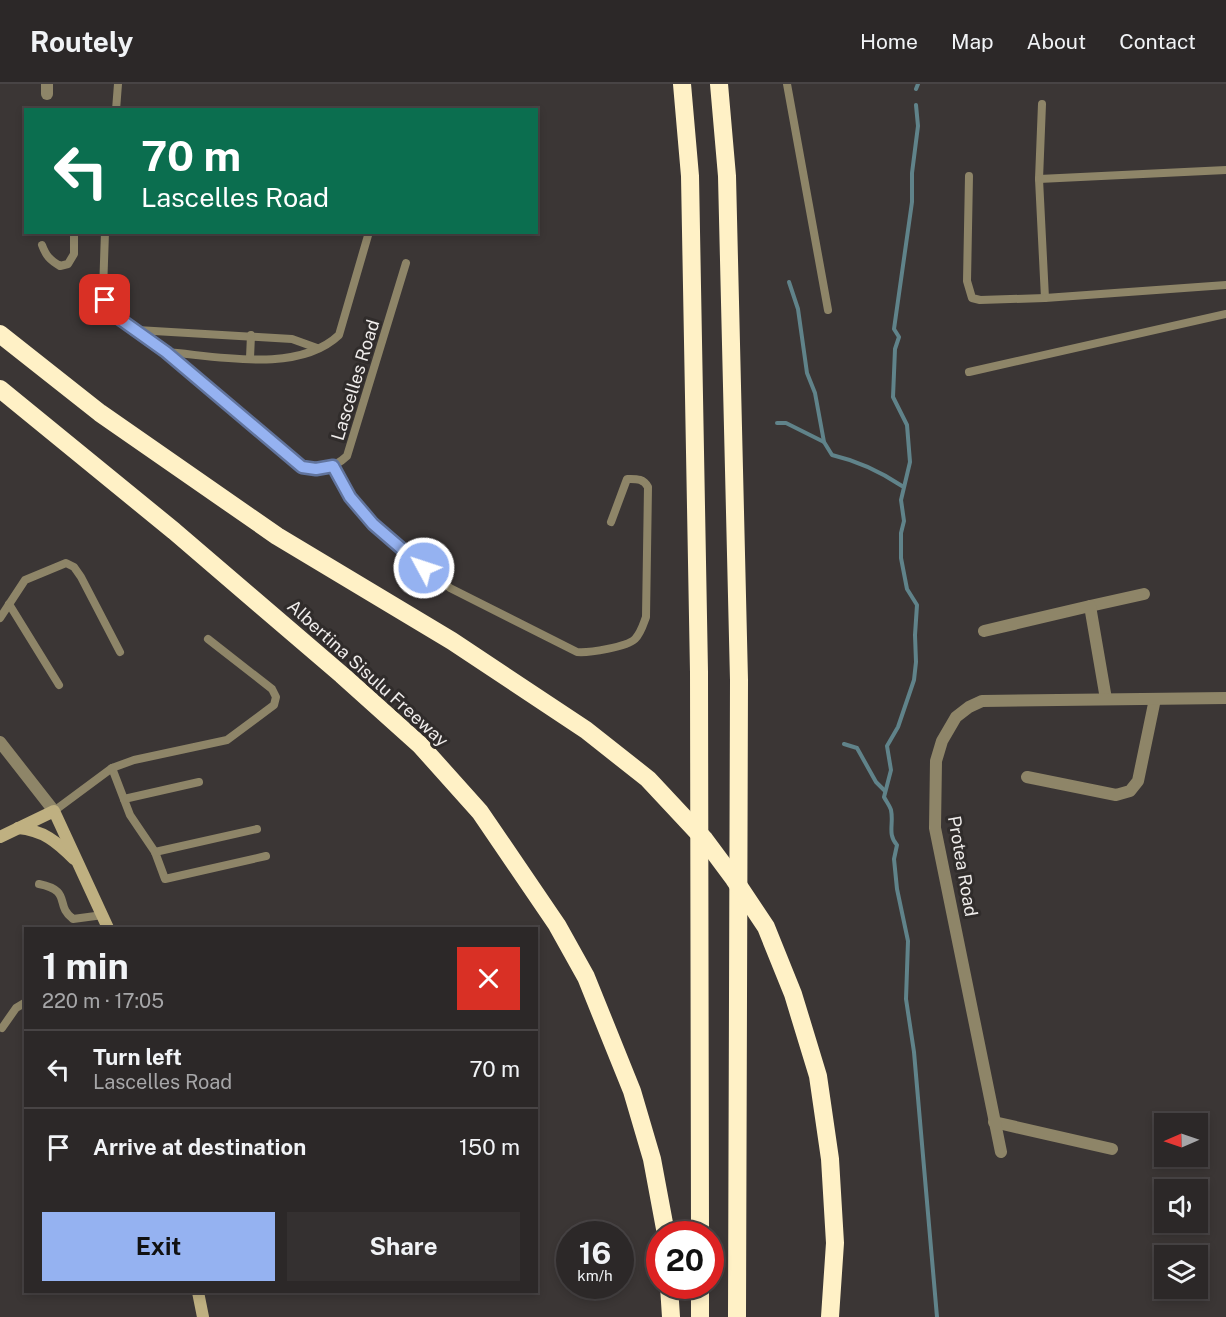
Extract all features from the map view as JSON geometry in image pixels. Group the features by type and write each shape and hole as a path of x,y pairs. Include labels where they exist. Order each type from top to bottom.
{"highway":[{"path":"682,84 690,176 696,476 699,696 700,1221"},
{"path":"719,84 727,176 739,668 737,1317"},
{"path":"0,334 100,413 277,536 452,641 586,730 648,778 705,840 766,927 793,994 818,1076 830,1159 835,1243 830,1317"},
{"name":"Albertina Sisulu Freeway","path":"0,389 174,531 342,675 420,745 480,812 557,926 586,977 632,1091 652,1159 664,1221"},
{"path":"670,1299 671,1317"},
{"path":"700,1299 700,1317"}],"main road":[{"path":"0,837 54,811 108,927"},
{"path":"18,828 33,829 46,834 81,866"},
{"path":"198,1293 203,1317"}],"street":[{"path":"984,631 1144,594"},
{"path":"1090,606 1106,699"},
{"name":"Protea Road","path":"1000,1152 935,828 936,761 942,741 956,717 982,701 1226,698"},
{"path":"1027,777 1116,795 1130,791 1138,781 1155,699"},
{"path":"0,742 54,811"},
{"path":"994,1122 1112,1149"}],"lane":[{"path":"116,108 118,84"},
{"path":"787,84 828,310"},
{"path":"1042,104 1039,179 1045,298"},
{"path":"1039,179 1226,170"},
{"path":"969,176 969,292 972,298 980,300 1045,298 1226,285"},
{"path":"42,245 50,261 60,266 68,264 74,254 74,234"},
{"name":"Lascelles Road","path":"105,234 103,291 110,312 166,352 302,467 316,469 333,466 347,456 406,262"},
{"path":"166,352 285,359 327,344 339,335 368,234"},
{"path":"969,372 1226,315"},
{"path":"136,330 292,339 316,348"},
{"path":"250,358 251,335"},
{"path":"333,466 350,497 373,524 450,588 577,652 589,652 634,641 646,617 648,487 646,482 627,479 611,522"},
{"path":"0,618 25,580 60,564 70,565 81,577 120,652"},
{"path":"9,604 60,685"},
{"path":"54,811 112,768 134,760 227,740 274,705 276,697 272,689 208,639"},
{"path":"112,768 130,816 155,852 163,876 168,880 266,856"},
{"path":"124,799 199,782"},
{"path":"155,852 257,829"},
{"path":"39,884 53,887 58,891 64,908 73,919 102,915"},
{"path":"2,1028 16,1008 24,1003"}],"waterway":[{"path":"916,89 918,84"},
{"path":"916,105 918,126 912,173 912,202 894,329 899,337 895,349 893,397 907,425 910,462 901,500 904,521 901,533 901,558 907,589 917,605 916,662 914,680 898,727 887,746 891,770 884,797 892,815 891,833 897,845 894,859 897,889 908,941 906,999 914,1052 937,1317"},
{"path":"789,282 798,309 807,373 815,393 824,442 832,455 851,460 902,486"},
{"path":"777,423 786,423 824,442"},
{"path":"844,744 857,748 876,782 885,791"}],"route":[{"path":"105,300 110,312 166,352 302,467 325,469 333,466 350,497 373,524 424,568"}]}
